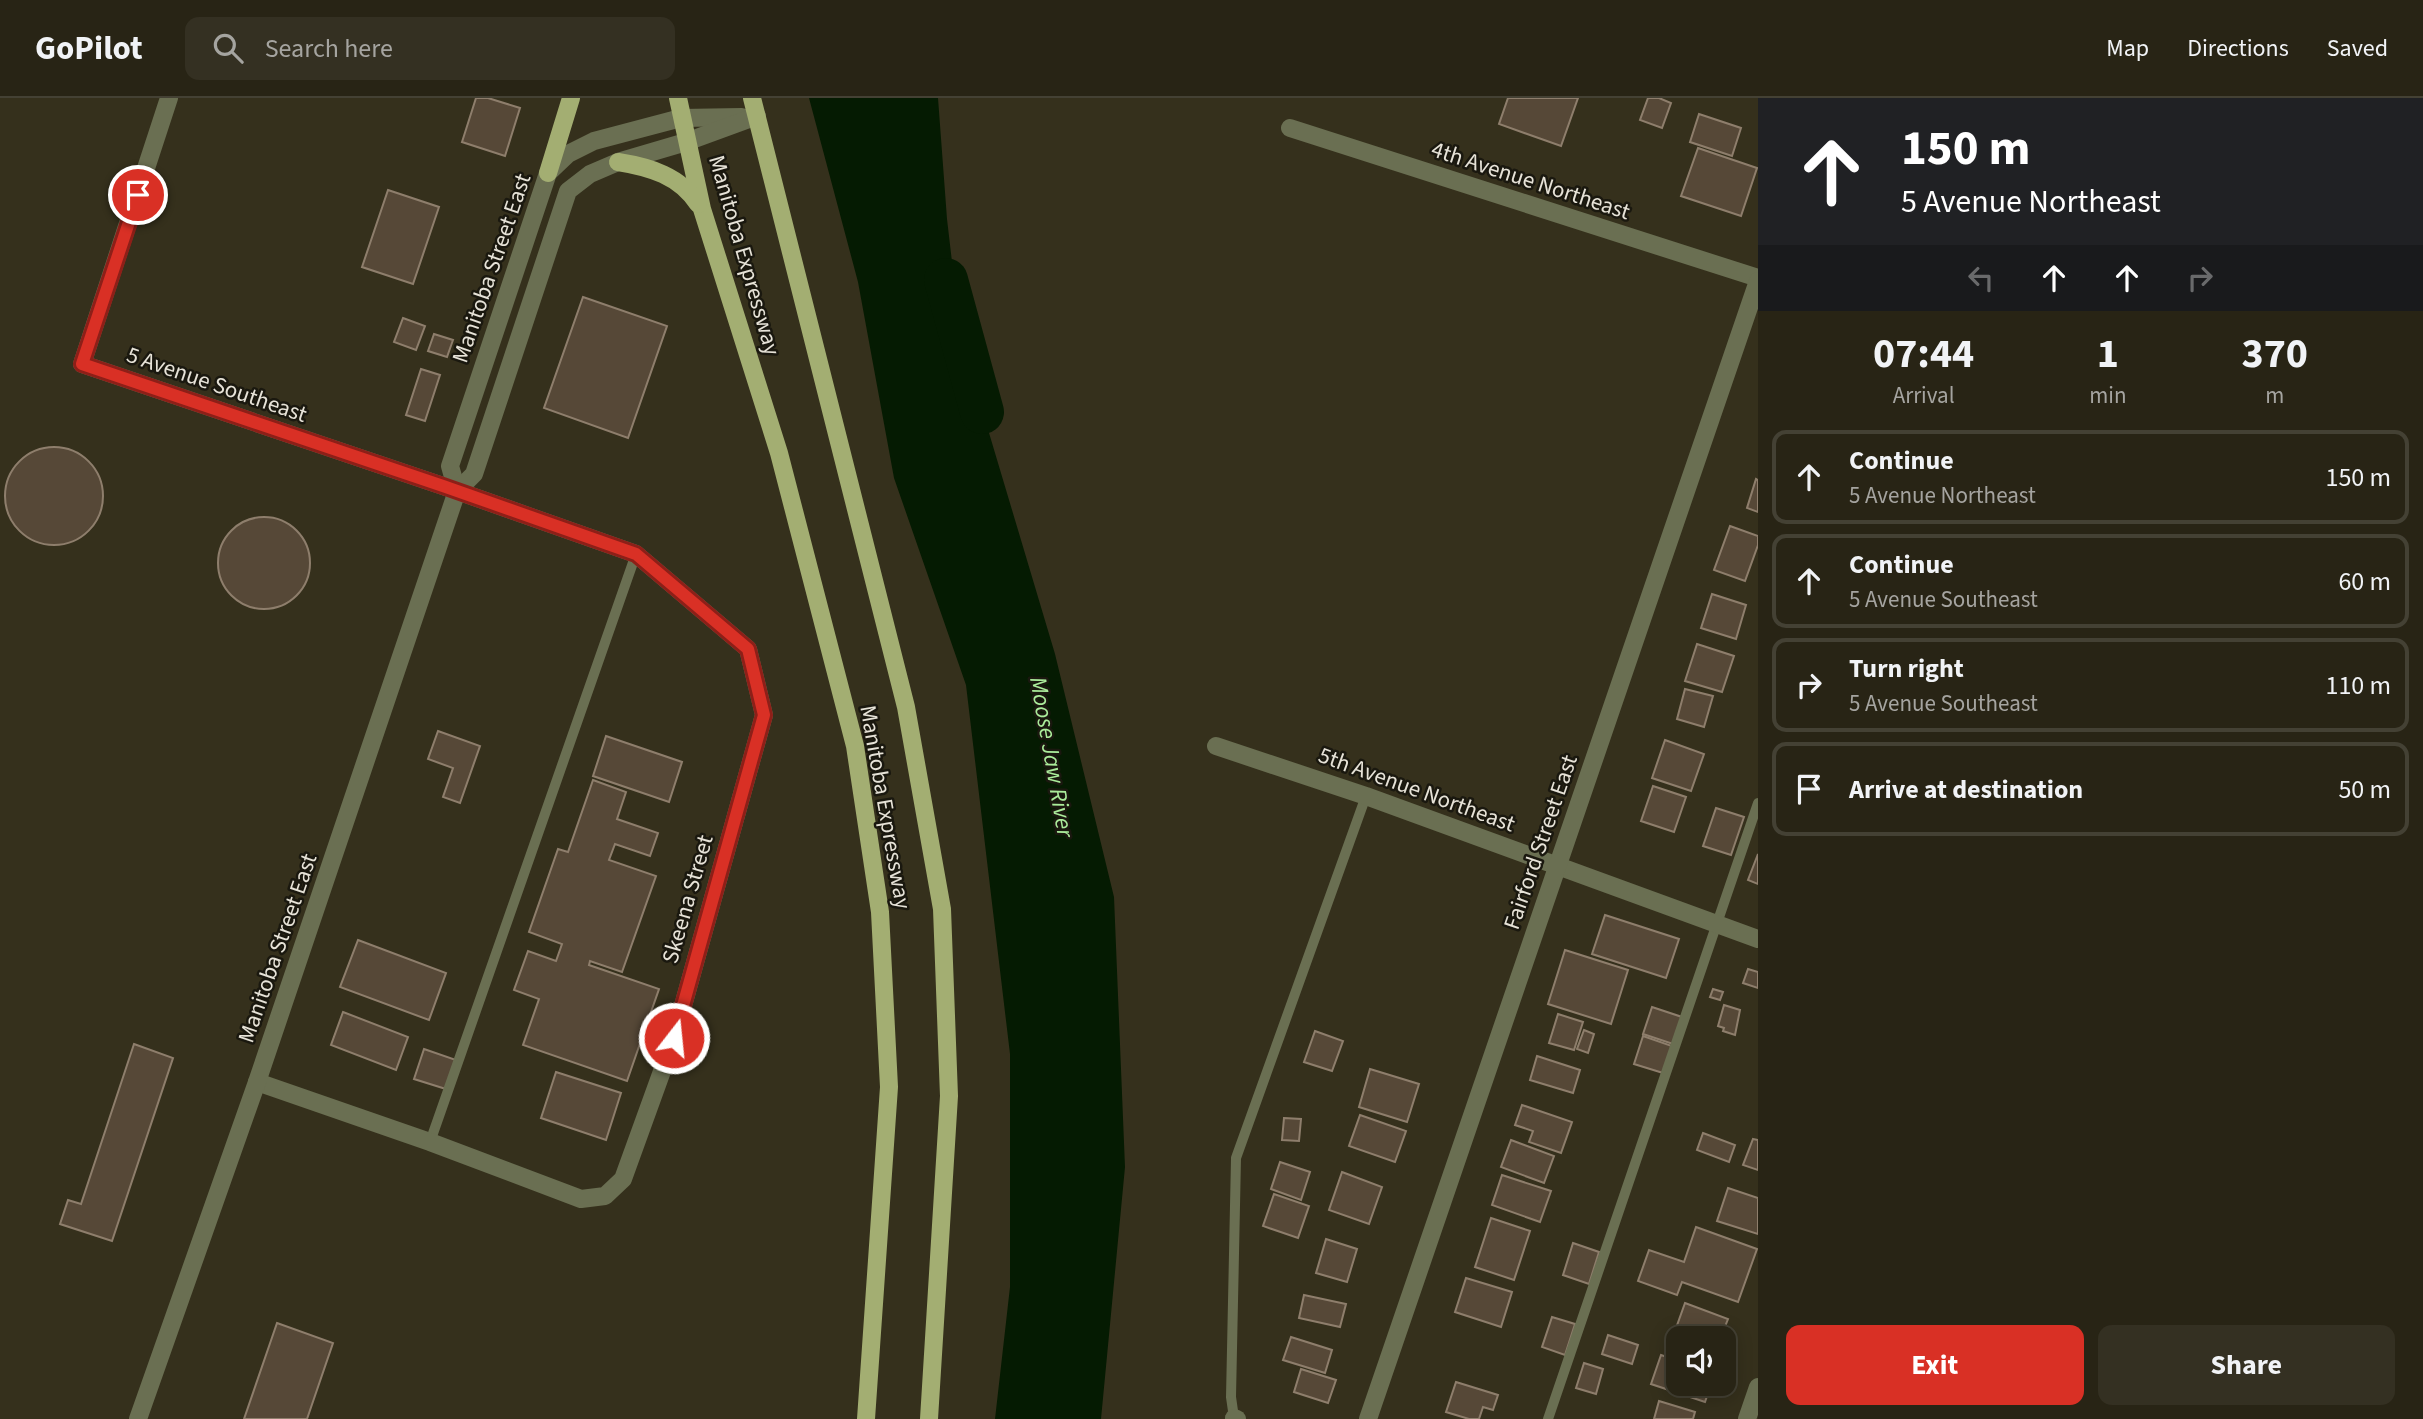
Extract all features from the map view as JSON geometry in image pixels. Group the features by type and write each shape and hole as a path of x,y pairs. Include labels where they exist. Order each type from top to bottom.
{"main road":[{"path":"548,173 570,98"},
{"name":"Manitoba Expressway","path":"678,98 702,209 779,453 855,746 880,912 890,1087 866,1419"},
{"name":"Manitoba Expressway","path":"751,98 906,707 942,909 949,1096 929,1419"},
{"path":"618,162 640,165 672,177 690,191 702,209"}],"street":[{"name":"5 Avenue Southeast","path":"169,98 82,364 450,489"},
{"name":"Manitoba Street East","path":"450,489 474,474 568,191 590,174 618,162 687,142 757,117"},
{"name":"Manitoba Street East","path":"138,1419 257,1083 450,489 450,466 548,173 568,154 594,141 681,118 757,117"},
{"name":"4th Avenue Northeast","path":"1290,128 1758,280"},
{"name":"Fairford Street East","path":"1368,1419 1758,280"},
{"path":"450,489 636,554"},
{"name":"Skeena Street","path":"257,1083 430,1142 581,1199 605,1196 622,1180 674,1038 764,715 748,649 636,554"},
{"name":"5th Avenue Northeast","path":"1216,746 1366,796 1758,939"},
{"path":"1747,1419 1758,1387"}],"lane":[{"path":"430,1142 636,554"},
{"path":"1236,1419 1231,1397 1236,1158 1366,796"},
{"path":"1548,1419 1758,803"}],"water":[{"path":"809,98 938,98 947,219 961,339 1055,654 1114,897 1125,1167 1101,1419 995,1419 1010,1287 1010,1054 966,685 894,478 858,282"}],"building":[{"path":"476,98 488,98 520,108 505,156 462,142"},
{"path":"1508,98 1578,98 1561,146 1499,124"},
{"path":"1648,98 1659,98 1671,103 1662,128 1640,120"},
{"path":"1699,114 1741,128 1732,156 1690,142"},
{"path":"1698,148 1757,168 1741,216 1681,196"},
{"path":"388,190 439,207 413,284 362,267"},
{"path":"583,297 667,326 628,438 544,408"},
{"path":"403,318 425,326 416,350 394,342"},
{"path":"434,334 453,340 447,357 428,351"},
{"path":"421,369 440,375 425,421 406,415"},
{"path":"54,447 73,451 89,461 99,477 103,496 99,515 89,531 73,541 54,545 35,541 19,531 9,515 5,496 9,477 19,461 35,451"},
{"path":"1756,479 1758,480 1758,512 1747,508"},
{"path":"264,517 282,520 297,530 307,545 310,563 307,581 297,596 282,606 264,609 246,606 231,596 221,581 218,563 221,545 231,530 246,520"},
{"path":"1730,526 1758,536 1758,545 1745,581 1714,570"},
{"path":"1712,594 1746,605 1736,639 1701,628"},
{"path":"1697,644 1734,656 1722,692 1685,681"},
{"path":"1685,689 1713,696 1704,727 1677,719"},
{"path":"438,731 480,746 460,803 443,797 453,768 428,759"},
{"path":"606,736 682,762 669,802 593,776"},
{"path":"1665,740 1704,754 1691,791 1652,778"},
{"path":"593,780 626,792 617,819 658,833 650,856 615,844 609,860 656,876 622,972 590,961 589,965 659,989 627,1081 523,1045 539,999 514,990 528,951 556,961 562,944 529,932 558,849 568,852"},
{"path":"1653,786 1686,797 1674,832 1641,821"},
{"path":"1716,808 1744,817 1731,855 1703,846"},
{"path":"1758,854 1758,884 1748,880"},
{"path":"1605,915 1679,939 1666,978 1592,954"},
{"path":"358,940 446,973 429,1020 340,987"},
{"path":"1565,950 1628,970 1611,1024 1548,1004"},
{"path":"1748,969 1758,972 1758,988 1743,983"},
{"path":"1713,989 1723,992 1720,1000 1710,997"},
{"path":"1724,1005 1740,1010 1735,1035 1718,1026"},
{"path":"1652,1007 1682,1017 1673,1044 1643,1034"},
{"path":"343,1012 408,1037 396,1070 331,1045"},
{"path":"1558,1014 1583,1022 1574,1050 1549,1043"},
{"path":"1584,1030 1594,1034 1588,1053 1577,1049"},
{"path":"1315,1031 1343,1041 1332,1071 1304,1062"},
{"path":"1643,1036 1672,1046 1663,1073 1634,1064"},
{"path":"134,1044 173,1058 112,1241 60,1224 68,1200 81,1204"},
{"path":"424,1049 459,1061 449,1090 414,1079"},
{"path":"1537,1056 1580,1070 1573,1093 1530,1080"},
{"path":"1370,1069 1419,1084 1407,1122 1359,1107"},
{"path":"556,1072 621,1093 606,1140 541,1118"},
{"path":"1522,1105 1572,1122 1561,1153 1529,1142 1533,1131 1515,1125"},
{"path":"1360,1115 1406,1131 1395,1162 1349,1146"},
{"path":"1284,1118 1301,1119 1299,1141 1282,1140"},
{"path":"1703,1133 1735,1145 1729,1162 1697,1150"},
{"path":"1753,1139 1758,1140 1758,1170 1743,1165"},
{"path":"1511,1140 1554,1156 1544,1183 1501,1167"},
{"path":"1280,1162 1310,1172 1301,1200 1271,1189"},
{"path":"1342,1172 1382,1187 1369,1224 1329,1210"},
{"path":"1502,1175 1551,1191 1540,1222 1492,1205"},
{"path":"1728,1188 1758,1198 1758,1234 1717,1221"},
{"path":"1274,1194 1309,1206 1298,1238 1263,1226"},
{"path":"1491,1218 1530,1231 1514,1280 1475,1267"},
{"path":"1696,1227 1757,1249 1738,1302 1682,1282 1677,1295 1638,1281 1649,1250 1684,1262"},
{"path":"1326,1239 1357,1249 1347,1282 1316,1273"},
{"path":"1573,1243 1599,1252 1589,1284 1563,1275"},
{"path":"1466,1278 1512,1292 1501,1327 1455,1312"},
{"path":"1304,1295 1346,1304 1340,1327 1299,1318"},
{"path":"1685,1303 1728,1319 1725,1326 1677,1326"},
{"path":"1552,1317 1575,1324 1565,1355 1542,1347"},
{"path":"277,1323 333,1343 307,1419 244,1419"},
{"path":"1608,1335 1638,1345 1632,1364 1602,1354"},
{"path":"1291,1337 1332,1350 1325,1373 1283,1360"},
{"path":"1661,1355 1666,1357 1666,1389 1651,1384"},
{"path":"1584,1363 1603,1369 1596,1394 1576,1388"},
{"path":"1301,1369 1336,1380 1328,1403 1294,1392"},
{"path":"1456,1382 1498,1395 1493,1410 1483,1407 1479,1419 1446,1412"},
{"path":"1687,1396 1707,1396 1705,1402"},
{"path":"1659,1401 1695,1412 1693,1419 1654,1419"}],"waterway":[{"name":"Moose Jaw River","path":"946,280 982,412"}],"route":[{"path":"138,195 82,364 636,554 748,649 764,715 674,1038"}]}
